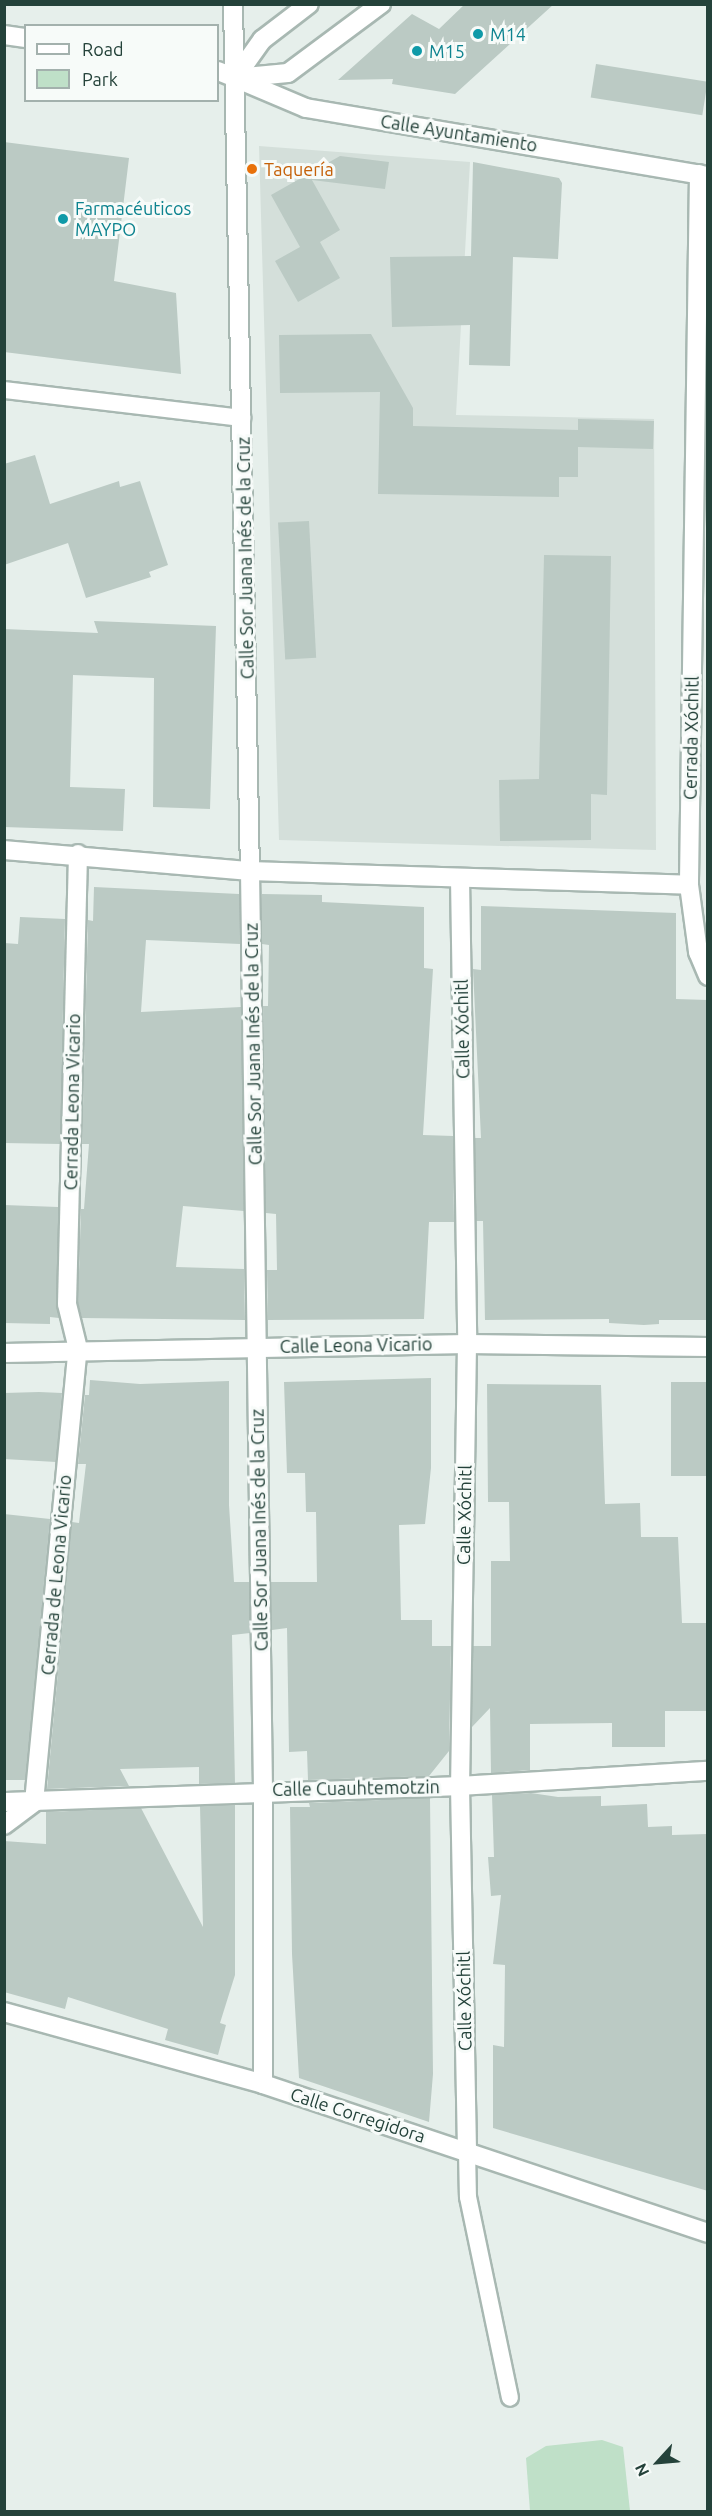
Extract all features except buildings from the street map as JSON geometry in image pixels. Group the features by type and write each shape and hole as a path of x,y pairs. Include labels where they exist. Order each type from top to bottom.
{"street":[{"name":"Calle Sor Juana Inés de la Cruz","path":"233,4 250,871 263,1790 263,2084"},
{"path":"235,78 262,40 309,4"},
{"path":"235,78 288,73 381,4"},
{"path":"4,35 24,38"},
{"name":"Calle Ayuntamiento","path":"219,71 306,108 703,175"},
{"name":"Cerrada Xóchitl","path":"703,175 689,885 698,952 708,975"},
{"path":"4,850 78,854 250,871 689,885"},
{"name":"Cerrada Leona Vicario","path":"78,854 67,1304 78,1349"},
{"name":"Calle Xóchitl","path":"460,878 466,1344 460,1786 468,2151"},
{"name":"Calle Leona Vicario","path":"4,1353 78,1349 466,1344 708,1347"},
{"name":"Cerrada de Leona Vicario","path":"34,1802 78,1349"},
{"name":"Calle Cuauhtemotzin","path":"4,1802 263,1790 460,1786 708,1771"},
{"path":"4,1825 34,1802"},
{"name":"Calle Corregidora","path":"4,2012 263,2084 708,2233"}],"lane":[{"path":"4,390 242,418"},
{"path":"468,2151 468,2197 510,2398"}],"shaded area":[{"path":"259,146 470,162 456,415 654,419 656,850 279,840"}],"green space":[{"path":"602,2440 623,2447 630,2511 530,2511 526,2458 546,2446"}],"place":[{"name":"M14","path":"478,34"},
{"name":"M15","path":"417,51"},
{"name":"Taquería","path":"252,169"},
{"name":"Farmacéuticos MAYPO","path":"63,219"}]}
